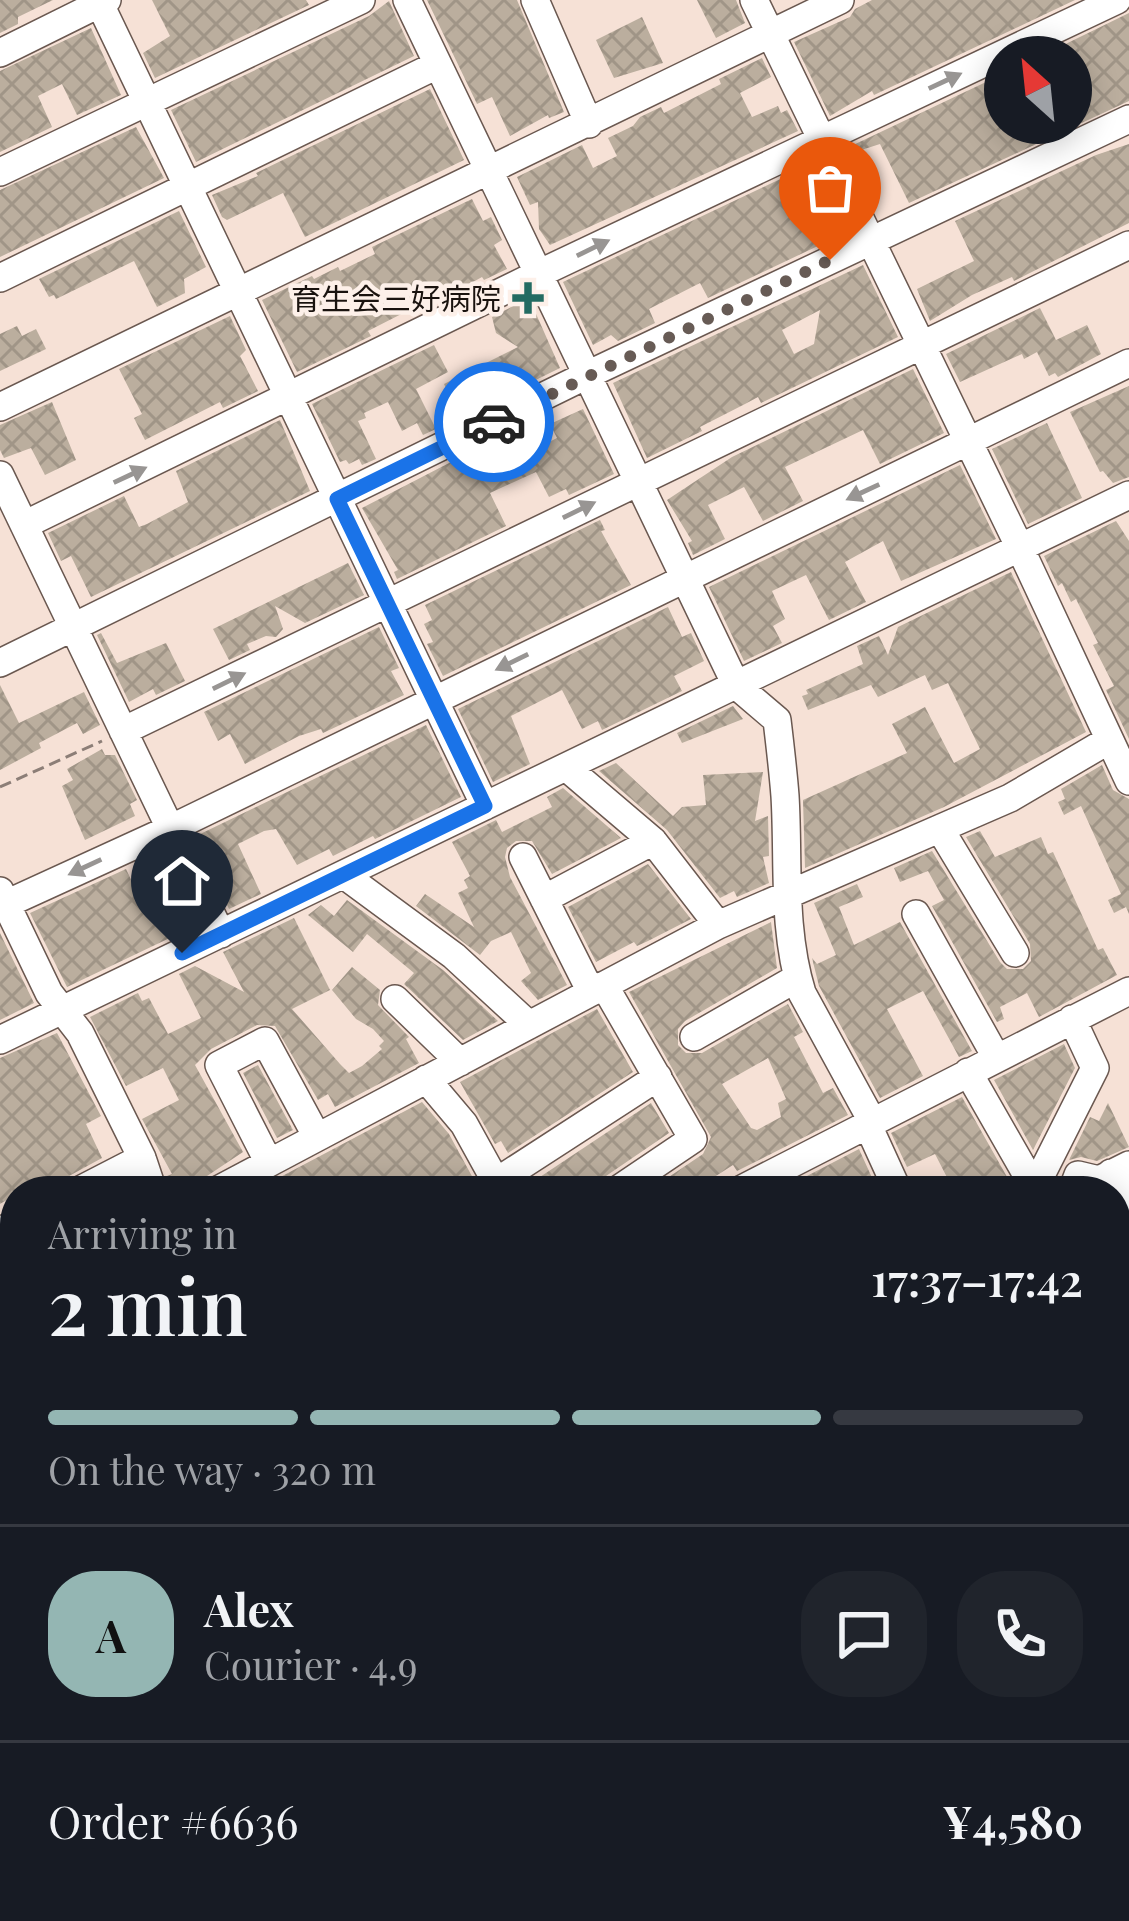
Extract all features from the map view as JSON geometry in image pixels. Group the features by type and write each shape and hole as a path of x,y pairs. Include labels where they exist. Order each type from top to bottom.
{"street":[{"path":"0,172 361,0"},
{"path":"407,0 736,686 777,720 785,798 786,894 797,978 892,1176"},
{"path":"536,0 589,124"},
{"path":"754,0 1020,548 1115,732 1129,781"},
{"path":"0,407 840,0"},
{"path":"24,525 536,275 1117,0"},
{"path":"0,53 102,1 485,806"},
{"path":"0,278 437,65"},
{"path":"0,663 586,376 1129,119"},
{"path":"123,731 1129,245"},
{"path":"148,1176 80,1033 49,993 3,897 170,829 1129,363"},
{"path":"0,475 221,934"},
{"path":"0,1040 1020,548 1123,508"},
{"path":"244,1176 718,925 1010,798 1115,732"},
{"path":"566,767 653,841 718,925"},
{"path":"940,829 1015,953"},
{"path":"544,899 653,841"},
{"path":"523,857 597,989 658,1077 693,1139 638,1176"},
{"path":"344,875 454,956 529,1025"},
{"path":"916,914 996,1058"},
{"path":"694,1036 797,978"},
{"path":"766,1176 1129,991"},
{"path":"395,999 460,1062"},
{"path":"1041,1176 1095,1068 1072,1019"},
{"path":"269,1163 219,1065 265,1041 317,1137"},
{"path":"968,1072 1026,1176"},
{"path":"514,1176 658,1077"},
{"path":"426,1079 464,1124 493,1176"},
{"path":"107,1176 142,1158"}],"path":[{"path":"0,788 123,731"}],"building":[{"path":"0,0 53,0 18,17 18,24 0,33"},
{"path":"152,0 306,0 309,5 155,78 143,53 170,36"},
{"path":"427,0 517,0 564,112 548,115 510,136 492,97 477,104"},
{"path":"697,0 736,0 745,23 716,38"},
{"path":"872,0 1075,0 999,36 984,36 984,43 874,95 872,91 830,116 794,42 850,17"},
{"path":"389,1 414,56 196,162 171,110 369,16"},
{"path":"1129,13 1129,101 1092,118 1092,36 1082,36"},
{"path":"642,17 663,63 614,78 596,40"},
{"path":"91,28 121,95 77,115 62,84 38,96 52,127 0,152 0,71"},
{"path":"762,58 771,77 740,93 752,117 778,106 781,113 787,110 798,131 550,245 539,229 538,202 530,205 517,177 582,145 593,168 617,156 608,138 633,126 640,117 661,107 664,113"},
{"path":"984,83 984,144 1036,144 909,203 880,144 852,153 849,147"},
{"path":"430,89 464,160 305,237 283,193 227,220 222,217 212,195"},
{"path":"136,127 164,178 0,257 0,190"},
{"path":"1129,144 1129,223 1014,281 1012,277 972,295 930,321 917,289 974,261 955,221"},
{"path":"812,164 816,173 799,181 818,219 827,214 839,236 708,298 700,283 649,309 655,323 618,341 611,335 593,345 563,282"},
{"path":"472,199 483,221 491,217 502,240 494,245 507,269 482,277 428,307 417,306 368,331 371,336 297,372 262,300 312,276 338,267 340,271 375,254 372,247"},
{"path":"179,211 206,267 184,279 185,293 157,307 134,261 56,299 49,297 39,279"},
{"path":"863,265 898,337 761,403 758,397 647,458 613,383","holes":["820,310 814,344 794,354 782,330"]},
{"path":"529,298 560,368 471,412 468,407 457,412 444,384 518,347 496,333 492,317"},
{"path":"1040,308 1056,340 1087,325 1101,354 1058,377 1055,373 1049,376 1037,352 1024,359 1022,354 960,382 946,354"},
{"path":"230,316 246,350 240,356 258,391 223,408 220,402 145,440 134,418 142,414 119,369"},
{"path":"17,326 22,336 36,329 46,349 0,371 0,334"},
{"path":"434,345 448,372 416,389 436,429 423,435 417,423 402,431 388,402 358,421 376,459 362,465 359,459 340,462 312,404"},
{"path":"913,369 944,433 880,464 863,430 785,467 803,501 763,521 744,487 708,505 725,539 693,555 688,543 692,541 667,500 732,457"},
{"path":"1129,386 1129,477 1113,483 1100,472 1070,412"},
{"path":"52,402 76,460 45,475 31,448 4,458 0,425"},
{"path":"583,409 614,474 569,495 566,489 549,497 536,472 490,493 506,526 397,579 394,572 398,570 362,508 451,462 456,467 485,454 482,447 523,430 533,450 557,438 550,424"},
{"path":"280,420 310,491 91,597 71,556 61,561 48,533 124,496 139,527 147,524 188,502 176,471"},
{"path":"1047,423 1082,498 1028,524 992,449"},
{"path":"960,465 996,539 901,581 883,541 845,562 866,602 829,620 806,575 772,591 785,619 773,626 782,643 744,661 709,587"},
{"path":"600,520 605,530 601,531 631,585 443,676 427,644 433,642 424,624 432,620 425,605"},
{"path":"1116,521 1129,541 1129,739 1106,690 1114,686 1093,645 1098,643 1076,599 1071,602 1062,583 1058,586 1044,556"},
{"path":"348,563 364,595 305,623 275,606 283,629 276,637 247,644 250,650 229,660 213,629"},
{"path":"1011,572 1086,732 944,807 805,868 803,800 907,753 892,724 925,707 954,763 980,749 948,683 932,690 925,675 878,697 871,685 808,710 802,696 808,694 806,690 863,664 857,646 879,636 888,655 898,627"},
{"path":"668,607 682,637 691,633 704,661 674,676 682,691 602,730 598,721 582,729 562,690 511,716 530,764 493,782 458,709"},
{"path":"379,627 399,668 391,671 404,695 323,733 321,729 299,736 245,764 230,734 218,741 204,712"},
{"path":"101,633 117,663 166,643 185,681 156,695 153,689 129,702 97,635"},
{"path":"0,685 19,723 84,692 100,725 83,734 77,723 0,770"},
{"path":"733,706 743,719 682,743 677,733"},
{"path":"426,725 461,797 375,839 333,856 329,849 297,865 276,829 264,831 238,844 261,894 229,909 194,837"},
{"path":"102,749 105,755 115,755 137,800 130,804 135,816 85,840 62,786 73,780 67,769"},
{"path":"616,763 673,816 682,807 706,805 703,775 763,772 755,821 768,816 769,856 763,857 769,883 737,897 734,891 720,898 667,830 599,771"},
{"path":"1102,765 1113,790 1129,799 1129,914 1126,907 1114,913 1108,900 1121,894 1081,806 1064,815 1058,802 1065,799 1061,789"},
{"path":"563,788 621,838 552,874 532,841 516,841 507,848 510,877 567,985 538,1000 521,981 531,973 511,932 491,941 480,955 416,906 425,894 474,927 458,893 468,888 464,880 470,876 452,842 496,820 502,832 552,807 547,797"},
{"path":"980,831 995,857 1041,837 1048,854 1053,852 1098,950 1103,948 1117,975 1039,1017 1027,993 1000,1007 1004,1019 997,1022 932,906 944,900 928,871 900,882 894,868 932,851 1000,962 1007,969 1023,969 1031,961 1030,944 966,837"},
{"path":"648,864 691,919 596,962 568,907"},
{"path":"126,869 134,886 166,870 197,925 67,987 30,913"},
{"path":"857,884 863,897 839,907 854,945 900,922 972,1051 959,1057 923,991 887,1009 923,1076 880,1098 819,986 812,958 817,964 836,955 814,903"},
{"path":"347,900 443,970 498,1021 463,1040 404,984 414,973 367,934 353,952 308,915 321,905 334,916"},
{"path":"294,918 330,990 292,1009 349,1073 362,1066 382,1049 379,1046 384,1041 356,1019 332,990 352,967 380,990 378,1005 409,1037 419,1063 335,1107 328,1094 318,1100 275,1026 257,1025 211,1049 195,1065 243,1152 207,1176 167,1176 172,1174 142,1119 179,1100 163,1068 126,1086 90,1017 138,993 142,1001 149,998 168,1034 201,1018 179,974 195,966 244,992 223,952"},
{"path":"771,922 777,968 685,1021 678,1029 678,1045 686,1053 702,1053 788,1004 803,1032 794,1037 823,1093 833,1088 848,1115 737,1171 733,1165 716,1176 670,1176 703,1154 711,1137 629,992","holes":["768,1058 786,1099 778,1103 781,1117 757,1130 751,1128 722,1084"]},
{"path":"0,933 34,1003 0,1020"},
{"path":"597,1009 633,1072 508,1153 501,1141 495,1144 460,1082"},
{"path":"57,1033 101,1116 86,1124 102,1158 69,1176 0,1176 0,1058"},
{"path":"1064,1044 1075,1068 1033,1150 994,1080"},
{"path":"258,1065 293,1130 277,1138 243,1073"},
{"path":"962,1097 1007,1176 946,1176 935,1154 907,1167 891,1133"},
{"path":"422,1102 449,1134 472,1176 282,1176"},
{"path":"651,1103 669,1133 606,1176 542,1176"},
{"path":"1108,1103 1129,1147 1097,1161 1069,1160 1090,1117 1099,1121"},
{"path":"859,1149 871,1176 807,1176"}],"way so far":[{"path":"494,422 830,260"}],"place":[{"name":"育生会三好病院","path":"528,298"}],"route":[{"path":"182,953 485,806 337,499 494,422"}]}
